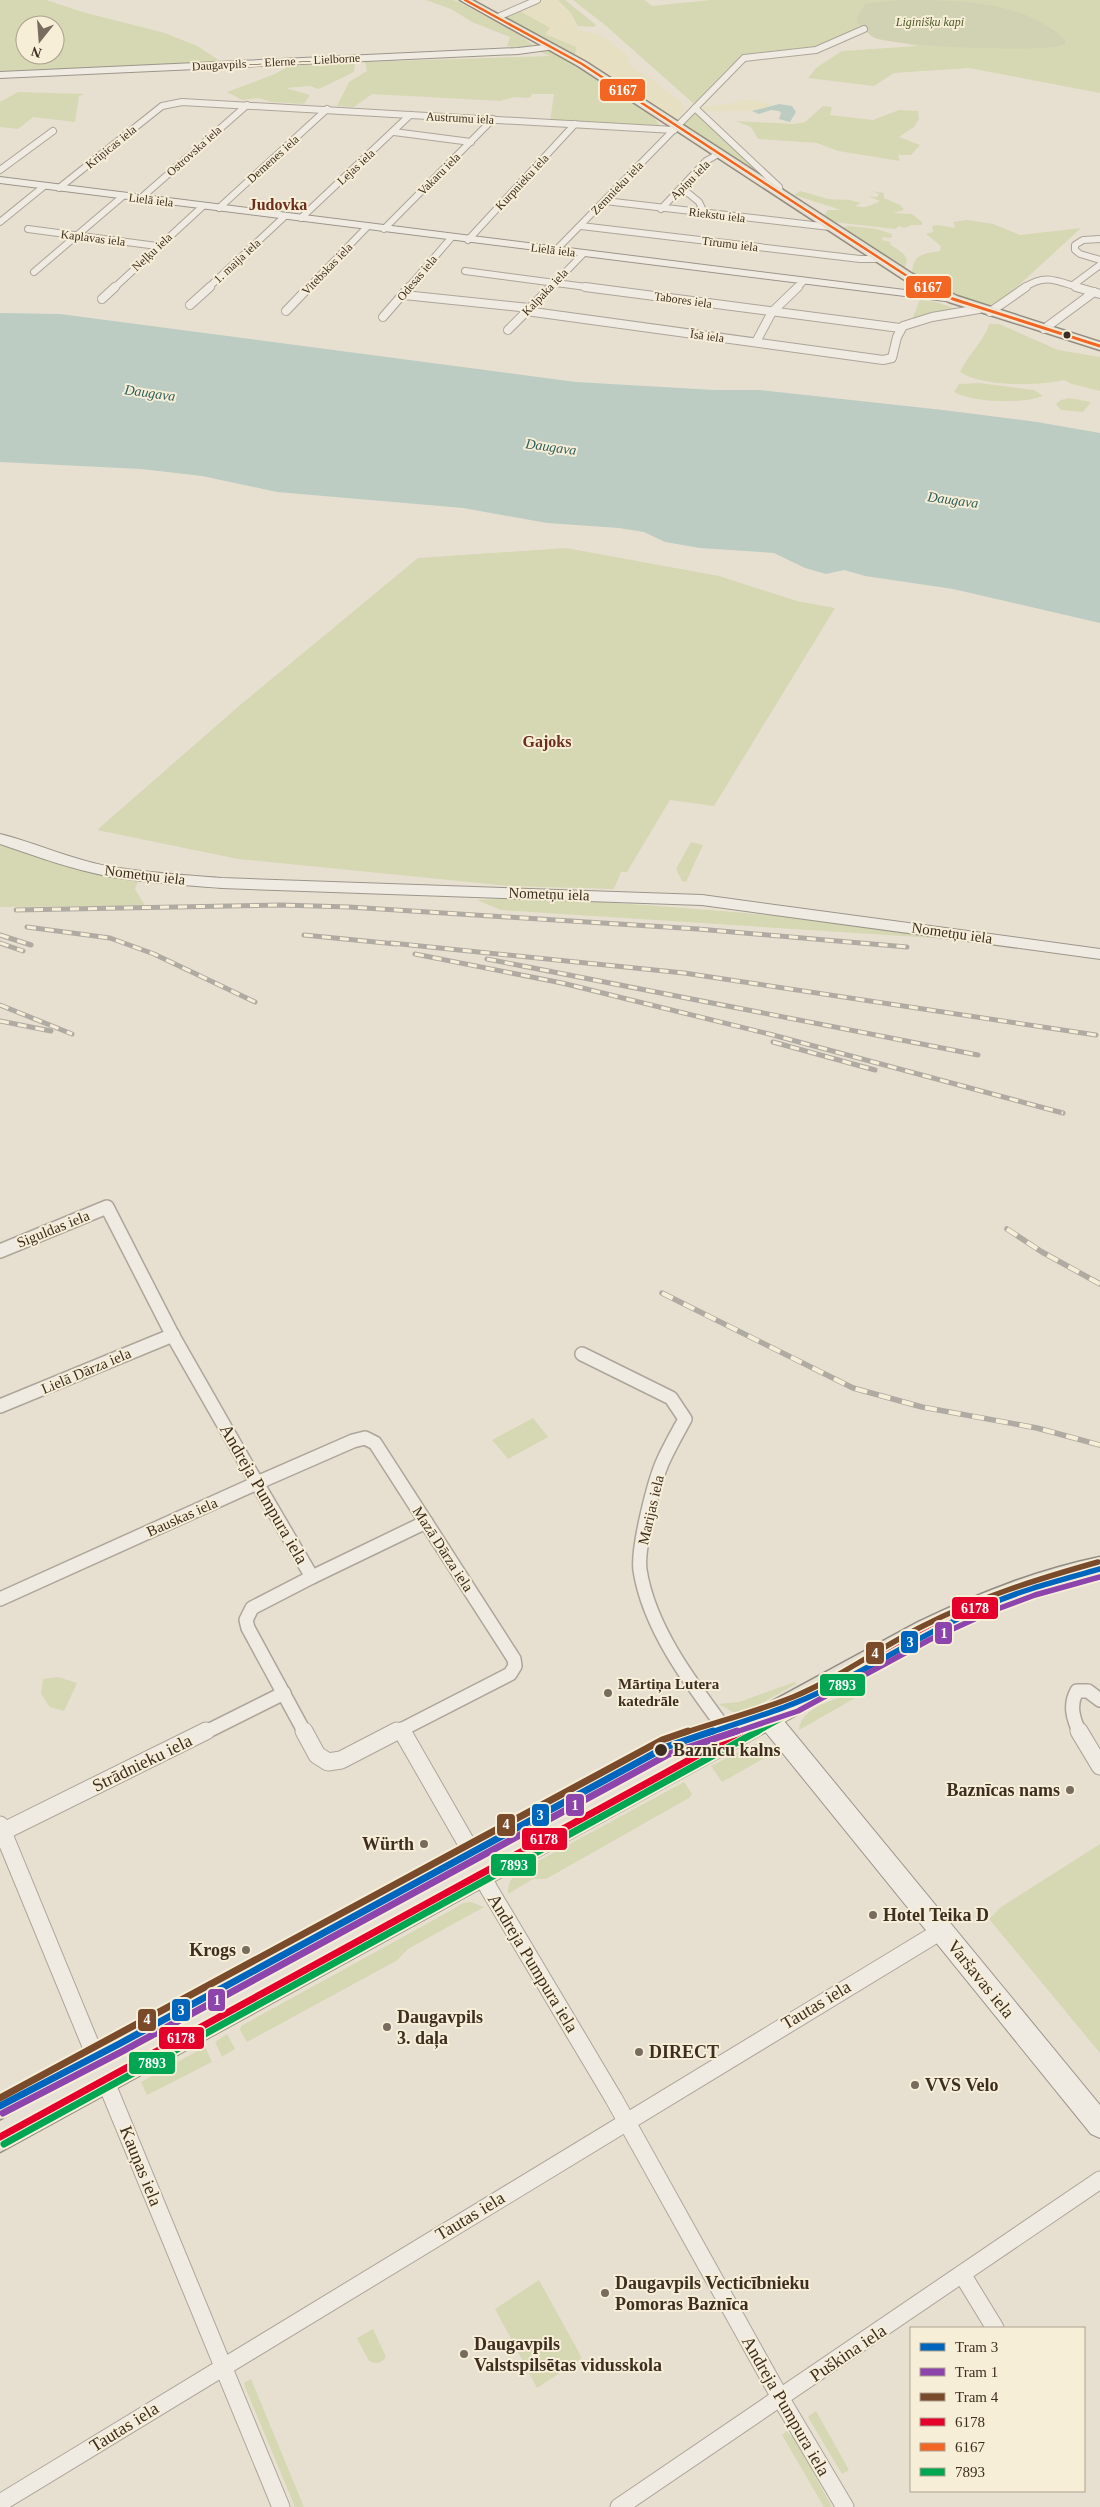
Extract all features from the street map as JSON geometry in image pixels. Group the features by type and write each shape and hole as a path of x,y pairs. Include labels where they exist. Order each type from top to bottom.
{"main road":[{"path":"465,0 552,47 675,127 720,153 880,259 915,280 953,299"},
{"name":"Lielā iela","path":"953,299 1099,345"},
{"path":"0,2138 927,1630 978,1605 1025,1586 1070,1573 1100,1567"}],"street":[{"path":"498,17 537,0"},
{"name":"Zemnieku iela","path":"556,250 582,226 697,104 744,58 761,54 813,51 830,47 864,29"},
{"name":"Daugavpils — Elerne — Lielborne","path":"0,75 518,51 552,47"},
{"name":"Austrumu iela","path":"162,106 182,102 576,124 675,127"},
{"name":"Ostrovska iela","path":"141,198 247,105"},
{"name":"Kriņicas iela","path":"59,188 162,106"},
{"path":"695,108 779,187 780,194"},
{"name":"Demenes iela","path":"219,208 328,109"},
{"name":"Lejas iela","path":"301,218 410,115"},
{"name":"Vakaru iela","path":"384,229 493,119"},
{"name":"Kurpnieku iela","path":"468,240 576,124"},
{"path":"0,170 53,131"},
{"path":"394,132 471,142"},
{"name":"Apiņu iela","path":"661,209 706,161 720,153"},
{"name":"Lielā iela","path":"0,180 451,238 953,299"},
{"path":"0,222 43,187"},
{"path":"682,188 696,198 704,210"},
{"path":"34,272 123,196"},
{"name":"Riekstu iela","path":"605,201 661,209 704,210 716,215 830,227"},
{"name":"Neļķu iela","path":"102,299 157,246 203,206"},
{"name":"1. maija iela","path":"190,305 285,216"},
{"name":"Tīrumu iela","path":"582,226 860,259 880,259"},
{"name":"Vitebskas iela","path":"286,311 367,227"},
{"name":"Kaplavas iela","path":"28,229 157,246"},
{"name":"Odesas iela","path":"383,317 451,238"},
{"path":"1100,239 1077,242 1075,250 1080,254 1100,260"},
{"name":"Kalpaka iela","path":"508,330 583,254"},
{"path":"1073,286 1100,265"},
{"name":"Tabores iela","path":"465,271 900,328"},
{"path":"900,328 932,317 985,310 1037,279 1042,278 1097,293"},
{"path":"897,293 914,288 915,280"},
{"path":"756,342 772,312 804,281"},
{"path":"1044,329 1097,293"},
{"name":"Īsā iela","path":"404,294 888,359 892,358 900,328"},
{"name":"Nometņu iela","path":"0,839 86,866 158,878 222,883 702,900 1100,954"},
{"name":"Siguldas iela","path":"0,1251 107,1207"},
{"name":"Andreja Pumpura iela","path":"107,1207 173,1335 312,1578 252,1608 246,1620 317,1755 328,1762 341,1760 401,1730 625,2121 780,2398 845,2507"},
{"name":"Lielā Dārza iela","path":"0,1406 173,1335"},
{"name":"Marijas iela","path":"582,1354 671,1398 685,1419 660,1469 641,1542 640,1568 647,1599 680,1668 730,1737"},
{"name":"Bauskas iela","path":"0,1599 353,1440 365,1438"},
{"name":"Mazā Dārza iela","path":"365,1438 375,1443 514,1659 515,1666 510,1674 401,1730"},
{"path":"312,1578 426,1522"},
{"path":"1098,1698 1088,1691 1077,1691 1071,1697 1070,1708 1087,1749 1100,1766"},
{"name":"Strādnieku iela","path":"1,1830 284,1693"},
{"name":"Varšavas iela","path":"767,1717 1100,2125"},
{"name":"Kauņas iela","path":"1,1830 282,2507"},
{"name":"Tautas iela","path":"0,2503 625,2121 941,1931"},
{"name":"Puškina iela","path":"620,2507 1100,2180"},
{"path":"962,2274 994,2327"}],"shaded area":[{"path":"543,0 558,0 570,12 579,30 603,36 626,54 632,68 654,80 665,91 678,99 686,108 676,121 575,55 575,47 545,34 520,11"},
{"path":"743,100 757,100 772,106 752,111 700,111 700,107 729,104"}],"green space":[{"path":"0,0 46,0 86,13 165,33 197,46 220,61 0,73"},
{"path":"426,0 453,0 459,2 518,34 533,45 519,48 507,46 510,37 472,22 451,9"},
{"path":"558,0 565,0 596,25 594,27 578,26 570,12"},
{"path":"573,0 645,0 652,6 711,0 1100,0 1100,93 969,68 894,73 874,86 808,78 816,68 842,51 918,46 875,38 862,27 820,48 744,55 727,69 694,104 605,25"},
{"name":"Liginišķu kapi","path":"901,0 965,2 1009,10 1030,17 1048,27 1065,40 1065,44 1053,47 1003,49 912,44 875,38 858,23 857,18 865,4"},
{"path":"520,11 550,28 545,34 576,47 575,55 504,17"},
{"path":"552,50 653,116 661,128 550,122 554,94 532,94 530,98 514,97 500,101 372,94 354,107 337,106 349,82 367,71 365,62 550,56 538,51"},
{"path":"355,63 354,72 319,89 310,86 286,88 310,95 304,104 271,102 259,98 242,100 227,92 275,74 289,66"},
{"path":"18,92 85,94 79,96 75,122 33,117 18,129 0,127 0,102"},
{"path":"823,106 832,107 830,115 873,120 899,110 918,111 919,119 914,127 899,137 920,145 911,155 898,155 900,161 838,151 817,143 758,139 751,127 736,121 794,124 805,122"},
{"path":"695,111 775,186 682,124"},
{"path":"800,191 828,199 850,200 861,203 855,206 862,207 880,201 868,196 877,197 879,194 872,191 884,193 884,198 900,205 904,210 893,213 912,214 922,222 922,225 911,225 905,228 898,226 896,229 833,222 822,218 828,210 841,210 794,195"},
{"path":"967,220 993,224 1020,235 1081,228 995,307 988,308 936,288 912,274 914,263 918,257 940,251 941,246 926,234 933,232 932,226 938,225 955,228 953,222"},
{"path":"848,226 877,229 892,234 891,238 883,237 882,240 891,242 890,244 905,256 905,267 902,268 841,228"},
{"path":"920,300 936,302 959,310 911,322"},
{"path":"989,324 999,324 1058,350 1100,357 1100,391 1064,380 1025,384 996,383 970,377 960,372"},
{"path":"979,383 1034,390 1043,396 1034,399 998,401 963,396 954,392 959,384"},
{"path":"1069,398 1091,402 1083,412 1061,410 1056,404 1061,400"},
{"path":"566,548 719,576 797,601 835,608 714,806 670,800 627,872 621,872 614,889 509,886 238,859 97,830 239,706 418,558"},
{"path":"691,842 703,845 686,882 682,881 676,869"},
{"path":"0,844 89,873 138,882 135,889 145,906 0,907"},
{"path":"514,898 695,909 858,922 916,930 949,939 501,910 477,900"},
{"path":"533,1418 548,1437 508,1459 492,1440"},
{"path":"58,1677 77,1683 64,1711 50,1707 41,1694 43,1679"},
{"path":"795,1682 796,1684 751,1709 734,1713 719,1704 739,1702"},
{"path":"859,1690 862,1694 799,1730 801,1721 814,1709"},
{"path":"755,1744 769,1746 763,1759 722,1782 711,1766"},
{"path":"684,1782 692,1794 689,1798 546,1879 533,1879 508,1894 510,1882 518,1872"},
{"path":"1100,1844 1100,2053 989,1919 1001,1907"},
{"path":"471,1902 484,1907 408,1949 396,1961 247,2042 240,2030 241,2026 463,1903"},
{"path":"227,2034 235,2049 222,2057 215,2042"},
{"path":"205,2047 212,2062 147,2095 141,2082"},
{"path":"539,2280 582,2358 537,2388 495,2309"},
{"path":"373,2329 386,2357 379,2363 369,2361 357,2338"},
{"path":"251,2379 304,2507 295,2507 245,2387 244,2383"},
{"path":"816,2411 849,2470 842,2474 808,2417"},
{"path":"786,2431 795,2439 832,2507 824,2507 782,2435"}],"water":[{"path":"779,104 792,106 796,112 790,122 779,119 781,113 779,111 771,110 759,114 752,111"},
{"name":"Daugava","path":"0,313 60,314 576,382 715,390 760,390 943,410 1037,422 1100,433 1100,623 953,589 865,576 844,570 826,574 805,568 774,553 700,548 665,542 644,532 619,528 547,523 463,508 277,492 202,476 141,469 0,462"}],"railway":[{"path":"16,910 281,905 349,907 698,929 907,947"},
{"path":"27,927 110,938 154,954 255,1002"},
{"path":"0,935 31,945"},
{"path":"304,935 396,944"},
{"path":"0,943 23,951"},
{"path":"391,943 684,973 1096,1035"},
{"path":"415,954 562,983 773,1035 1063,1113"},
{"path":"487,959 978,1055"},
{"path":"0,1005 72,1034"},
{"path":"0,1021 51,1031"},
{"path":"773,1042 875,1070"},
{"path":"1007,1229 1042,1252 1100,1284"},
{"path":"662,1293 853,1388 922,1407 1037,1428 1100,1445"}],"tram line":[{"name":"4","path":"0,2098 662,1740 792,1697 824,1682 923,1626 986,1597 1030,1581 1098,1562"},
{"name":"3","path":"0,2106 119,2044 666,1747 795,1704 827,1689 926,1633 989,1604 1033,1588 1100,1569"},
{"name":"1","path":"3,2113 123,2051 669,1754 798,1711 831,1695 929,1640 992,1611 1035,1595 1100,1577"}],"transit line":[{"name":"6167","path":"465,0 582,64 907,276 953,299 1100,346"},
{"name":"6178","path":"0,2137 927,1630 1012,1593 1077,1572 1100,1567"},
{"name":"7893","path":"4,2144 930,1637 971,1618 1034,1593 1100,1575"}],"place":[{"name":"Mārtiņa Lutera katedrāle","path":"608,1693"},
{"name":"Baznīcu kalns","path":"661,1750"},
{"name":"Baznīcas nams","path":"1070,1790"},
{"name":"Würth","path":"424,1844"},
{"name":"Hotel Teika D","path":"873,1915"},
{"name":"Krogs","path":"246,1950"},
{"name":"Daugavpils 3. daļa","path":"387,2027"},
{"name":"DIRECT","path":"639,2052"},
{"name":"VVS Velo","path":"915,2085"},
{"name":"Daugavpils Vecticībnieku Pomoras Baznīca","path":"605,2293"},
{"name":"Daugavpils Valstspilsētas vidusskola","path":"464,2354"}],"district":[{"name":"Judovka","path":"278,204"},
{"name":"Gajoks","path":"547,741"}]}
